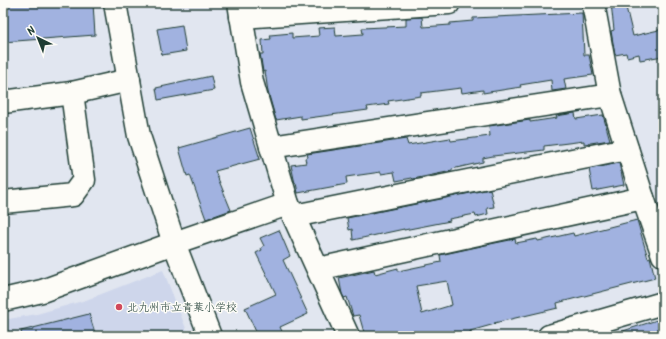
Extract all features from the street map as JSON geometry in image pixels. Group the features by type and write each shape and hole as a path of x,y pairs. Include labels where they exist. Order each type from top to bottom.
{"street":[{"path":"115,3 139,136 174,243 210,336"},
{"path":"348,336 291,210 252,82 240,10 449,3"},
{"path":"593,3 610,95 663,255"},
{"path":"3,102 72,93 129,80"},
{"path":"3,202 73,195 84,180 72,93"},
{"path":"271,147 610,95"},
{"path":"3,300 42,291 174,243 291,210 627,149"},
{"path":"318,269 643,198"},
{"path":"549,336 663,303"}],"shaded area":[{"name":"北九州市立青葉小学校","path":"163,270 189,336 3,336 3,320 37,314 86,300"}],"building":[{"path":"3,3 93,3 95,35 3,42"},
{"path":"611,3 625,3 633,36 663,29 663,56 640,60 639,54 627,57 626,53 615,55 611,31 614,30"},
{"path":"582,13 584,55 589,55 593,75 564,79 566,89 552,91 551,80 520,85 521,87 483,93 483,90 462,93 461,88 421,93 421,96 388,101 389,104 367,107 368,110 301,119 301,116 276,120 268,92 265,71 263,72 260,54 263,54 262,40 271,39 270,35 292,33 292,38 319,36 318,28 335,27 336,36 363,34 362,28 406,26 406,18 422,17 423,27 450,25 450,23 473,21 473,18"},
{"path":"182,25 186,51 162,55 157,29"},
{"path":"211,76 214,90 158,100 156,88"},
{"path":"575,113 576,119 603,115 610,140 584,144 584,141 544,146 544,150 493,156 483,158 483,162 452,169 452,171 413,179 396,181 394,172 381,174 381,172 346,177 347,184 298,193 291,165 306,163 305,158 308,157 307,154 406,139 408,145 450,138 451,141 490,136 489,126 557,118 556,116"},
{"path":"250,128 260,159 215,171 231,210 206,219 190,175 187,176 179,148"},
{"path":"619,163 624,185 593,191 589,169"},
{"path":"490,189 494,207 487,208 488,214 476,217 475,214 449,219 450,221 353,240 352,229 349,230 347,218"},
{"path":"637,220 648,258 650,257 655,278 557,303 558,308 494,323 495,324 470,331 471,336 433,336 432,332 415,336 365,336 359,315 353,316 347,297 344,298 342,294 339,278 374,270 375,274 398,268 398,271 441,262 440,255 515,239 516,243 537,239 538,241 573,233 574,236","holes":["447,281 452,305 422,314 416,286"]},
{"path":"279,230 290,256 283,260 308,314 280,327 284,336 258,336 245,308 276,294 256,253 262,250 261,248 264,246 260,238"},
{"path":"89,314 96,336 22,336 21,331"},
{"path":"663,318 663,336 617,336 617,333"}],"place":[{"name":"北九州市立青葉小学校","path":"119,307"}]}
